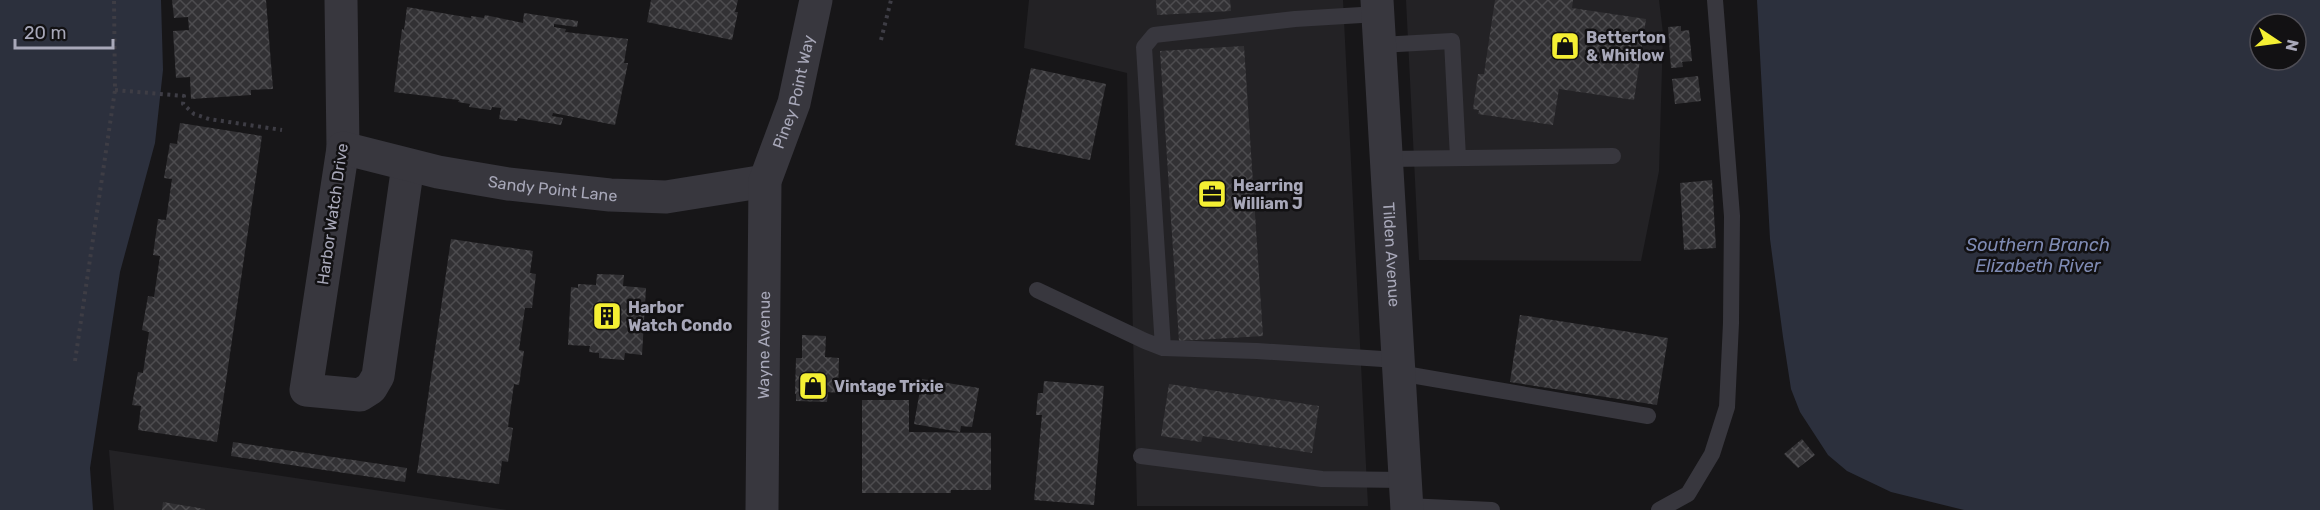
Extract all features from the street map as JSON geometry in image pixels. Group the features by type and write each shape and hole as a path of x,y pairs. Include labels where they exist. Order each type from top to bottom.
{"street":[{"name":"Harbor Watch Drive","path":"341,0 343,148 306,390 360,395 371,388 378,376 408,165"},
{"name":"Piney Point Way","path":"765,181 794,103 816,0"},
{"name":"Tilden Avenue","path":"1378,20 1406,499"},
{"name":"Sandy Point Lane","path":"343,148 438,172 508,184 610,195 666,197 765,181"},
{"name":"Wayne Avenue","path":"762,510 765,181"}],"lane":[{"path":"1659,510 1688,494 1712,454 1727,407 1731,323 1732,216 1715,0"},
{"path":"1163,348 1144,47 1154,35 1295,19 1378,20 1452,41 1458,158"},
{"path":"1387,159 1613,156"},
{"path":"1037,290 1163,348 1257,351 1399,367 1648,416"},
{"path":"1141,456 1322,479 1406,499 1492,510"}],"path":[{"path":"75,361 115,90 114,0"},
{"path":"881,40 891,0"},
{"path":"115,90 184,96 183,104 194,114 282,130"}],"shaded area":[{"path":"1029,0 1343,0 1368,506 1137,506 1127,73 1024,48"},
{"path":"1406,0 1659,0 1663,33 1659,171 1641,261 1419,260"},
{"path":"109,450 507,510 114,510"}],"water":[{"path":"0,0 161,0 163,70 155,143 120,272 90,468 93,510 0,510"},
{"name":"Southern Branch Elizabeth River","path":"1757,0 2320,0 2320,510 1964,510 1891,492 1847,471 1828,455 1800,412 1791,389 1770,239"}],"building":[{"path":"172,0 266,0 273,89 251,90 251,95 191,99 190,77 176,78 173,31 189,30 188,17 174,18"},
{"path":"651,0 738,0 732,40 647,22"},
{"path":"1156,0 1230,0 1231,11 1157,15"},
{"name":"Betterton & Whitlow","path":"1495,0 1573,0 1572,8 1646,19 1634,100 1559,89 1553,125 1478,114 1479,110 1473,109 1478,74 1484,74"},
{"path":"407,7 471,18 471,16 484,18 485,15 523,23 524,13 578,21 577,27 554,24 554,27 566,29 565,32 628,39 624,63 628,63 615,125 553,113 552,116 563,118 561,125 518,118 517,121 499,119 501,108 492,107 491,110 469,107 470,104 458,102 459,100 394,92"},
{"path":"1681,26 1681,31 1689,30 1692,61 1682,62 1683,67 1671,68 1668,27"},
{"name":"Hearring William J","path":"1244,46 1263,336 1179,341 1160,51"},
{"path":"1031,68 1106,84 1090,160 1015,145"},
{"path":"1698,76 1701,101 1675,104 1672,79"},
{"path":"180,123 262,136 217,442 138,430 141,406 132,405 138,372 143,373 149,332 142,330 148,296 154,297 160,256 153,255 158,219 166,220 172,179 164,178 170,143 177,144"},
{"path":"1712,180 1716,248 1684,250 1680,183"},
{"path":"451,239 533,251 530,273 536,274 532,308 525,308 519,350 524,351 519,385 514,384 508,427 513,428 508,462 502,461 499,484 417,473"},
{"name":"Harbor Watch Condo","path":"597,274 624,275 623,286 646,288 642,355 625,353 624,360 599,358 599,353 589,352 590,346 568,345 571,287 578,288 578,284 596,285"},
{"path":"1520,315 1668,338 1657,405 1510,382"},
{"path":"802,335 826,336 825,357 839,358 838,393 828,392 827,402 796,401 796,358 802,358"},
{"path":"922,379 979,388 972,427 961,426 960,432 914,424"},
{"path":"1044,381 1104,386 1094,505 1034,500 1042,415 1036,415 1038,393 1043,393"},
{"path":"1169,384 1319,406 1312,453 1203,436 1201,442 1161,436"},
{"path":"862,400 909,400 909,432 991,433 991,490 951,490 951,493 862,493"},
{"path":"1802,439 1815,455 1798,468 1784,454"},
{"path":"233,442 407,468 405,482 231,456"},
{"path":"163,502 205,509 205,510 162,510"}],"place":[{"name":"Betterton & Whitlow","path":"1565,46"},
{"name":"Hearring William J","path":"1212,194"},
{"name":"Harbor Watch Condo","path":"607,316"},
{"name":"Vintage Trixie","path":"813,386"}]}
